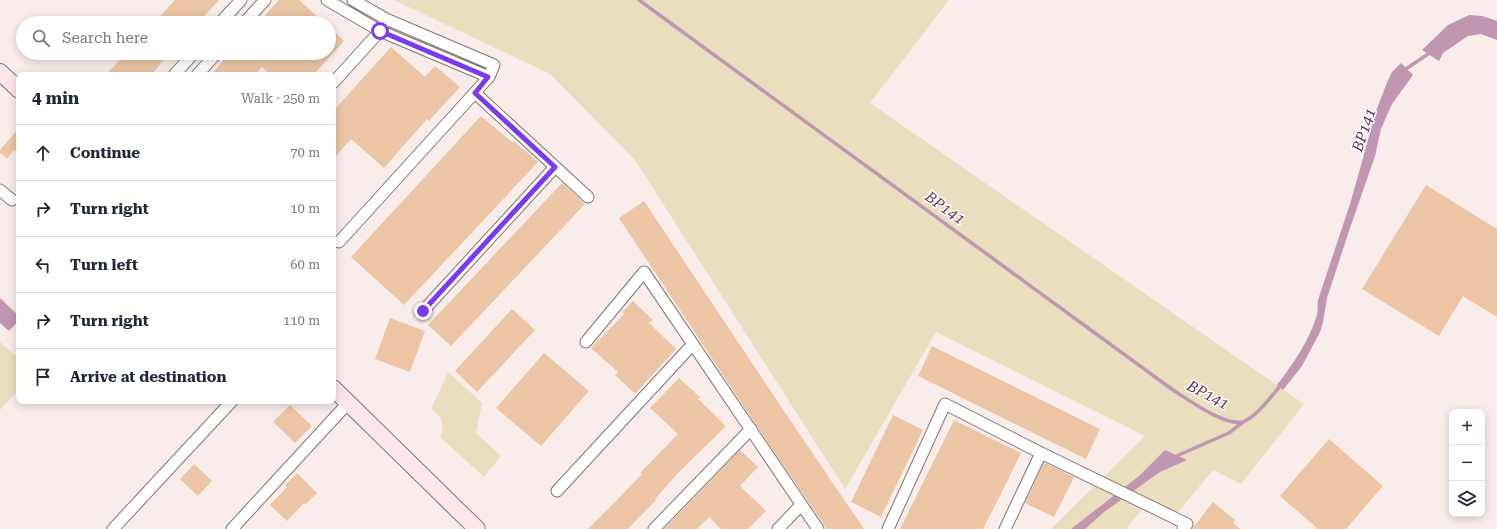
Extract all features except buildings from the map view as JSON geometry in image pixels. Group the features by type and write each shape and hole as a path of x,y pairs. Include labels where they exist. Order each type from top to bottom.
{"street":[{"path":"226,16 241,0"},
{"path":"250,16 265,0"},
{"path":"327,0 380,31 488,77"},
{"path":"339,242 475,93 488,77 494,65 386,19 353,0"},
{"path":"336,80 380,31 386,19"},
{"path":"177,72 188,60"},
{"path":"200,72 211,60"},
{"path":"0,72 16,87"},
{"path":"475,93 588,197"},
{"path":"423,311 555,167"},
{"path":"0,190 12,200"},
{"path":"586,342 644,272 818,529"},
{"path":"557,491 693,344"},
{"path":"336,391 477,529"},
{"path":"232,529 348,403"},
{"path":"113,529 229,404"},
{"path":"888,529 945,404 1041,453 1187,524 1183,529"},
{"path":"654,529 751,429"},
{"path":"1005,529 1041,453"},
{"path":"778,529 801,505"}],"shaded area":[{"path":"394,0 949,0 870,103 1304,404 1241,484 1213,470 1170,522 1148,502 1126,529 1051,529 1145,436 936,332 845,489 635,160 550,74"},
{"path":"1469,15 1482,16 1497,21 1497,40 1481,34 1468,36 1443,53 1439,61 1422,50 1448,25"},
{"path":"1401,63 1413,75 1392,104 1381,129 1375,156 1327,298 1320,332 1302,366 1283,390 1277,385 1300,352 1314,325 1318,300 1351,201 1376,111 1392,72"},
{"path":"0,298 16,313 16,323 9,331 0,323"},
{"path":"0,342 16,356 16,392 0,410"},
{"path":"448,372 482,403 476,433 501,456 484,477 440,437 442,433 442,422 438,415 431,409"},
{"path":"1165,450 1187,460 1160,472 1104,512 1085,529 1071,529 1139,476"}],"waterway":[{"name":"BP141","path":"639,0 1173,390 1208,412 1228,421 1245,421 1260,409 1282,384"},
{"name":"BP141","path":"1403,71 1431,52"},
{"name":"BP141","path":"1174,457 1229,433 1243,422"}],"route":[{"path":"380,31 488,77 475,93 555,167 423,311"}]}
